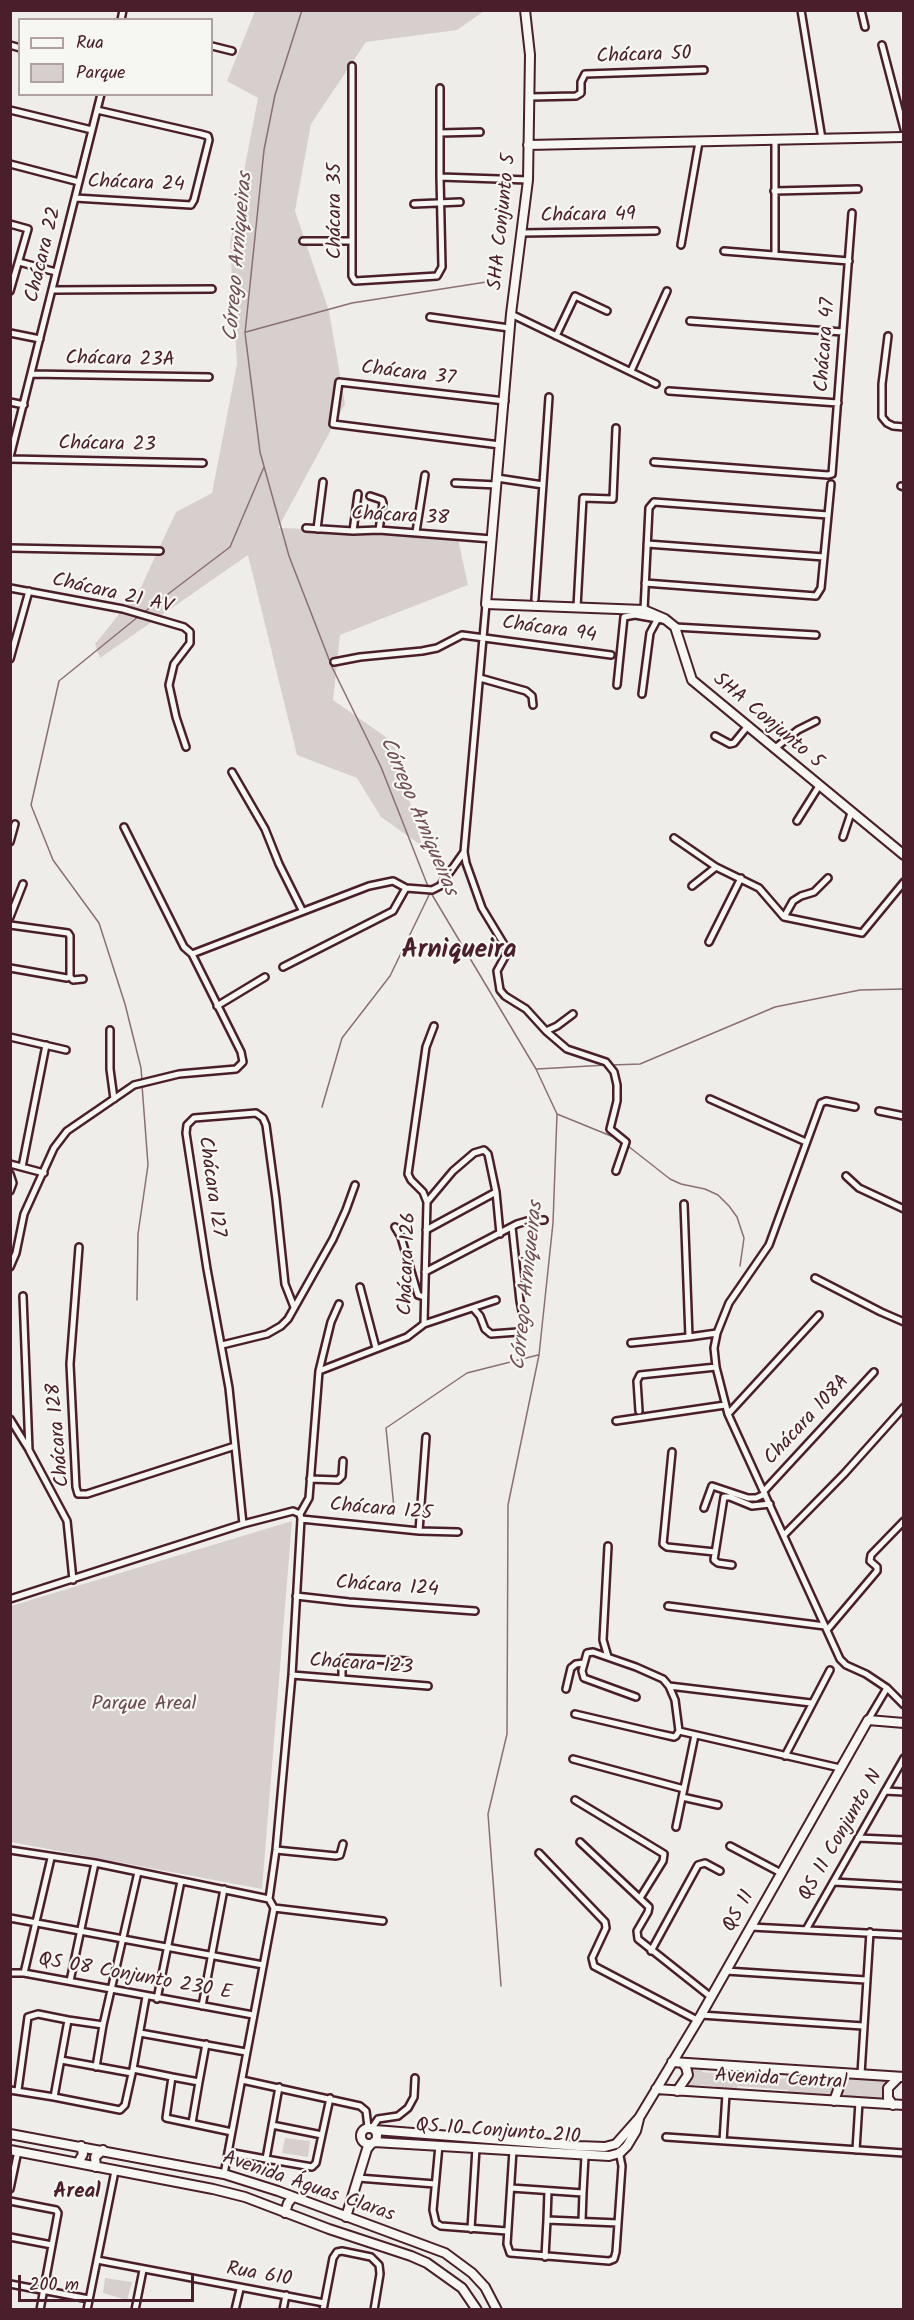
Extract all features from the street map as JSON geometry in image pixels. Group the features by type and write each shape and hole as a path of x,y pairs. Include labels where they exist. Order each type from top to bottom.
{"street":[{"path":"525,10 530,56 528,145"},
{"path":"801,10 822,139"},
{"path":"861,10 865,27"},
{"path":"213,45 232,51"},
{"path":"882,45 903,129"},
{"name":"Chácara 35","path":"352,66 352,276 355,281 437,276 442,267 440,88"},
{"name":"Chácara 50","path":"530,97 576,96 581,93 581,82 585,74 704,70"},
{"name":"Chácara 22","path":"10,458 100,96"},
{"path":"10,110 92,130"},
{"name":"Chácara 24","path":"75,198 191,205 194,200 209,140 205,135 97,110"},
{"path":"440,133 480,132"},
{"name":"SHA Conjunto 5","path":"464,852 505,401 509,328 528,180 528,145 903,137"},
{"path":"775,140 775,255"},
{"path":"681,245 699,142"},
{"path":"10,164 79,182"},
{"path":"440,177 528,180"},
{"path":"774,191 858,189"},
{"path":"414,204 460,202"},
{"name":"Chácara 47","path":"654,462 828,476 833,471 852,213"},
{"path":"10,225 28,229 10,291"},
{"name":"Chácara 49","path":"521,233 656,231"},
{"path":"303,241 352,241"},
{"path":"723,251 849,261"},
{"path":"19,262 56,272"},
{"path":"52,290 212,289"},
{"path":"631,372 667,291"},
{"path":"556,336 575,296 607,311"},
{"path":"511,314 656,384"},
{"path":"430,317 509,328"},
{"path":"690,321 843,332"},
{"path":"10,333 40,339"},
{"path":"888,336 882,384 882,417 893,426 903,427"},
{"name":"Chácara 23A","path":"31,374 209,377"},
{"name":"Chácara 37","path":"500,445 333,424 339,382 505,401"},
{"path":"669,391 838,403"},
{"path":"535,599 549,397"},
{"path":"10,402 24,405"},
{"path":"576,607 583,498 613,499 616,428"},
{"name":"Chácara 23","path":"10,458 203,463"},
{"path":"416,532 425,475"},
{"path":"455,483 497,481 543,485"},
{"path":"317,529 323,482"},
{"path":"645,583 816,596 821,588 831,484"},
{"path":"353,531 358,494"},
{"path":"370,496 382,500 383,503 379,530"},
{"path":"644,610 649,508 654,502 828,515"},
{"name":"Chácara 38","path":"306,528 416,532 492,539"},
{"path":"648,543 824,557"},
{"path":"10,548 160,551"},
{"name":"Chácara 21 AV","path":"10,588 123,609 184,627 190,632 190,643 174,663 169,685 186,747"},
{"path":"10,659 29,591"},
{"path":"486,604 644,610 675,627 816,635"},
{"path":"617,685 624,617 636,615 661,619"},
{"path":"642,694 650,633 661,619"},
{"name":"SHA Conjunto 5","path":"675,627 692,681 903,855"},
{"name":"Chácara 94","path":"334,662 437,648 462,634 611,655"},
{"path":"480,678 526,691 532,696 533,705"},
{"path":"774,749 798,730 816,721"},
{"path":"716,736 730,744 734,743 747,728"},
{"path":"232,772 266,829 279,864 302,910"},
{"path":"797,821 819,786"},
{"path":"843,837 851,813"},
{"path":"10,842 15,824"},
{"path":"11,1264 24,1214 54,1148 67,1131 134,1085 148,1080 205,1070 231,1070 242,1064 241,1052 192,954 184,947 124,827"},
{"path":"674,838 716,867 759,888 784,917 862,933 903,882"},
{"path":"192,954 369,886 393,881 406,888 432,890 440,886 464,852"},
{"path":"464,852 468,872 482,908 508,951 497,971 500,990 505,996 526,1009 567,1049 606,1062 614,1072 617,1085 616,1101 610,1129 626,1142 616,1171"},
{"path":"693,886 716,867"},
{"path":"709,942 741,878"},
{"path":"784,917 794,902 801,896 814,892 828,878"},
{"path":"10,917 23,884"},
{"path":"283,967 393,911 406,888"},
{"path":"10,925 68,933 70,936 70,977 73,980 82,979"},
{"path":"10,968 67,978"},
{"path":"217,1006 265,977"},
{"path":"546,1031 573,1014"},
{"name":"Chácara 126","path":"319,1371 407,1337 424,1324 427,1202 420,1187 411,1180 408,1174 424,1057 434,1026"},
{"path":"110,1030 110,1069 114,1099"},
{"path":"10,1037 66,1050"},
{"path":"22,1167 46,1045"},
{"path":"710,1099 806,1142"},
{"path":"855,1107 822,1101 769,1245 729,1303 717,1333 714,1348 716,1367 728,1414 844,1664 866,1674 887,1688 903,1705"},
{"path":"879,1111 903,1116"},
{"name":"Chácara 127","path":"243,1524 222,1345 207,1269 186,1133 187,1125 194,1118 256,1113 263,1118 266,1125 276,1199 285,1284 294,1307"},
{"path":"427,1202 453,1171 482,1150 488,1154 496,1192 500,1234"},
{"path":"10,1164 44,1173"},
{"path":"10,1174 13,1183 10,1191"},
{"path":"846,1176 859,1188 903,1209"},
{"path":"222,1345 267,1334 277,1329 288,1318 333,1239 355,1185"},
{"path":"426,1230 496,1192"},
{"path":"684,1204 688,1337"},
{"path":"425,1272 512,1227 526,1221 544,1220"},
{"path":"395,1227 401,1237 418,1294 424,1297"},
{"path":"512,1227 524,1321"},
{"name":"Chácara 128","path":"79,1247 70,1364 78,1494 87,1494 235,1446"},
{"path":"815,1278 903,1322"},
{"path":"360,1287 376,1348"},
{"path":"23,1296 29,1450"},
{"path":"424,1324 496,1300"},
{"path":"224,2174 274,1908 269,1899 276,1850 292,1675 300,1517 309,1498 319,1371 328,1332 339,1304"},
{"path":"474,1309 480,1316 484,1329 491,1334 518,1332"},
{"path":"728,1414 819,1316"},
{"path":"631,1343 717,1333"},
{"path":"639,1411 637,1381 640,1375 716,1367"},
{"name":"Chácara 108A","path":"764,1492 874,1372"},
{"path":"616,1421 725,1405"},
{"path":"784,1535 844,1474 903,1407"},
{"path":"10,1419 68,1521 73,1580"},
{"path":"419,1531 426,1437"},
{"path":"672,1452 663,1544 667,1547 715,1552"},
{"path":"310,1479 338,1480 342,1476 343,1461"},
{"path":"704,1508 712,1486 748,1498 756,1498 764,1492"},
{"path":"732,1565 714,1560 724,1497 730,1497 752,1506 770,1504"},
{"name":"Chácara 125","path":"11,1597 73,1580 243,1524 293,1511 300,1517 419,1531 458,1532"},
{"path":"826,1628 877,1571 870,1561 871,1555 903,1521"},
{"path":"608,1546 603,1640 608,1657"},
{"name":"Chácara 124","path":"296,1596 369,1604 475,1611"},
{"path":"668,1606 826,1628"},
{"path":"575,1714 674,1737 679,1731 675,1700 669,1686 657,1676 608,1657 588,1652 582,1674 586,1680 636,1697"},
{"path":"342,1679 342,1662 346,1658 408,1661"},
{"path":"566,1689 571,1668 576,1664 584,1663"},
{"path":"785,1756 830,1670"},
{"name":"Chácara 123","path":"292,1675 428,1686"},
{"path":"669,1686 811,1703"},
{"path":"887,1688 868,1720 903,1723"},
{"name":"QS 11","path":"616,2144 639,2118 699,2018 868,1720"},
{"path":"679,1731 840,1768"},
{"path":"676,1827 695,1735"},
{"name":"QS 11 Conjunto N","path":"807,1928 903,1758"},
{"path":"573,1759 684,1789"},
{"path":"896,1772 903,1773"},
{"path":"885,1791 903,1792"},
{"path":"682,1797 718,1805"},
{"path":"575,1800 664,1854 663,1861 640,1898"},
{"path":"858,1838 903,1840"},
{"path":"580,1842 646,1904 649,1910 636,1935 638,1940 711,1997"},
{"path":"276,1850 336,1857 340,1855 343,1844"},
{"path":"730,1846 781,1873"},
{"path":"10,1850 95,1863 269,1899"},
{"path":"539,1853 605,1922 606,1928 592,1958 594,1966 699,2018 863,2026"},
{"path":"24,1973 51,1858"},
{"path":"70,1981 95,1863"},
{"path":"651,1951 699,1865 705,1863 720,1871"},
{"path":"96,2067 103,2025 138,1872"},
{"path":"157,1998 181,1881"},
{"path":"834,1882 903,1886"},
{"path":"202,2006 224,1889"},
{"path":"274,1908 383,1921"},
{"path":"10,1918 263,1965"},
{"path":"751,1926 903,1935"},
{"path":"861,2074 870,1932"},
{"path":"726,1971 866,1980"},
{"name":"QS 08 Conjunto 230 E","path":"10,1974 24,1973 254,2015"},
{"path":"10,2090 120,2110 126,2105 146,1997"},
{"path":"18,2090 28,2017 39,2014 103,2025"},
{"path":"54,2097 68,2020"},
{"path":"140,2033 246,2052"},
{"path":"192,2123 206,2044"},
{"path":"61,2060 199,2082"},
{"name":"Avenida Central","path":"672,2062 901,2077"},
{"path":"677,2091 688,2075 682,2063"},
{"path":"834,2101 840,2087 839,2073"},
{"path":"172,2077 165,2118 232,2132"},
{"path":"893,2105 888,2098 888,2088 901,2077"},
{"path":"370,2142 361,2139 362,2131 372,2129 378,2119 398,2116 408,2108 414,2097 415,2078"},
{"path":"242,2080 330,2098 362,2107 366,2112 377,2136 370,2142 365,2155 346,2217"},
{"path":"266,2158 279,2088"},
{"name":"Avenida Central","path":"656,2089 903,2105"},
{"path":"723,2141 726,2094"},
{"path":"228,2152 312,2167 316,2163 330,2098"},
{"path":"856,2150 859,2102"},
{"name":"QS 11","path":"620,2153 633,2136 639,2118"},
{"path":"272,2125 322,2135"},
{"name":"QS 10 Conjunto 210","path":"372,2129 578,2146 606,2147 616,2144"},
{"name":"Avenida Águas Claras","path":"10,2133 224,2174 278,2191 420,2243 454,2258 485,2287 497,2310"},
{"path":"666,2137 903,2153"},
{"name":"QS 10 Conjunto 210","path":"370,2142 585,2156 620,2153"},
{"path":"513,2150 507,2231 510,2253 603,2261 611,2260 615,2256 622,2166 616,2144"},
{"path":"439,2145 433,2210 436,2223 441,2226 507,2231"},
{"path":"78,2163 83,2154 81,2146"},
{"path":"471,2229 476,2148"},
{"path":"96,2167 95,2157 103,2150"},
{"path":"10,2189 14,2151"},
{"name":"Avenida Águas Claras","path":"14,2151 213,2188 244,2197 427,2263 462,2288 477,2310"},
{"path":"582,2221 585,2156"},
{"path":"87,2310 115,2171"},
{"path":"358,2178 435,2184"},
{"path":"511,2188 583,2193"},
{"path":"268,2206 275,2202 278,2191"},
{"path":"545,2257 548,2191"},
{"path":"285,2212 293,2197"},
{"path":"10,2201 57,2211 40,2310"},
{"path":"547,2220 618,2223"},
{"path":"10,2237 52,2245"},
{"path":"323,2306 334,2255 339,2252 371,2257 380,2265 374,2310"},
{"name":"Rua 610","path":"97,2260 240,2289 286,2295 323,2306"},
{"path":"135,2310 143,2270"},
{"path":"10,2284 89,2298"},
{"path":"235,2310 240,2289"},
{"path":"283,2310 286,2295"}],"green space":[{"path":"255,11 484,11 457,30 366,42 311,124 295,211 329,311 345,404 278,528 457,534 468,585 340,635 333,700 393,742 422,846 381,817 357,778 297,755 248,555 100,658 95,644 141,587 176,512 212,493 237,364 230,244 258,98 227,81"},
{"name":"Parque Areal","path":"292,1521 262,1889 11,1842 11,1606"},
{"path":"691,2068 704,2068 702,2072 785,2079 788,2073 794,2074 793,2079 817,2080 821,2075 838,2076 832,2096 786,2095 788,2090 738,2086 735,2091 716,2091 716,2086 695,2085 692,2089 684,2088 690,2077"},
{"path":"843,2076 887,2079 885,2101 840,2097"},
{"path":"285,2138 310,2141 308,2157 282,2153"},
{"path":"105,2278 132,2282 127,2300 103,2293"}],"waterway":[{"name":"Córrego Arniqueiras","path":"302,10 275,95 264,150 245,333 260,452 289,556 332,667 381,767 429,889"},
{"path":"246,332 352,303 499,280"},
{"path":"143,613 230,547 264,467"},
{"path":"139,616 59,681 31,805 53,860 99,923 125,1004 141,1068 142,1081"},
{"path":"322,1107 342,1038 390,976 430,893"},
{"name":"Córrego Arniqueiras","path":"431,893 536,1069 557,1114 553,1223 539,1355 508,1505 507,1734 488,1814 501,1986"},
{"path":"611,1065 640,1064 775,1007 860,990 904,989"},
{"path":"537,1069 607,1065"},
{"path":"137,1300 138,1234 148,1165 142,1085"},
{"path":"557,1114 616,1138"},
{"path":"628,1146 670,1179 705,1189 718,1195 729,1206 737,1217 744,1238 740,1266"},
{"path":"394,1508 386,1428 467,1373 538,1355"}],"district":[{"name":"Arniqueira","path":"459,953"},
{"name":"Areal","path":"77,2193"}]}
